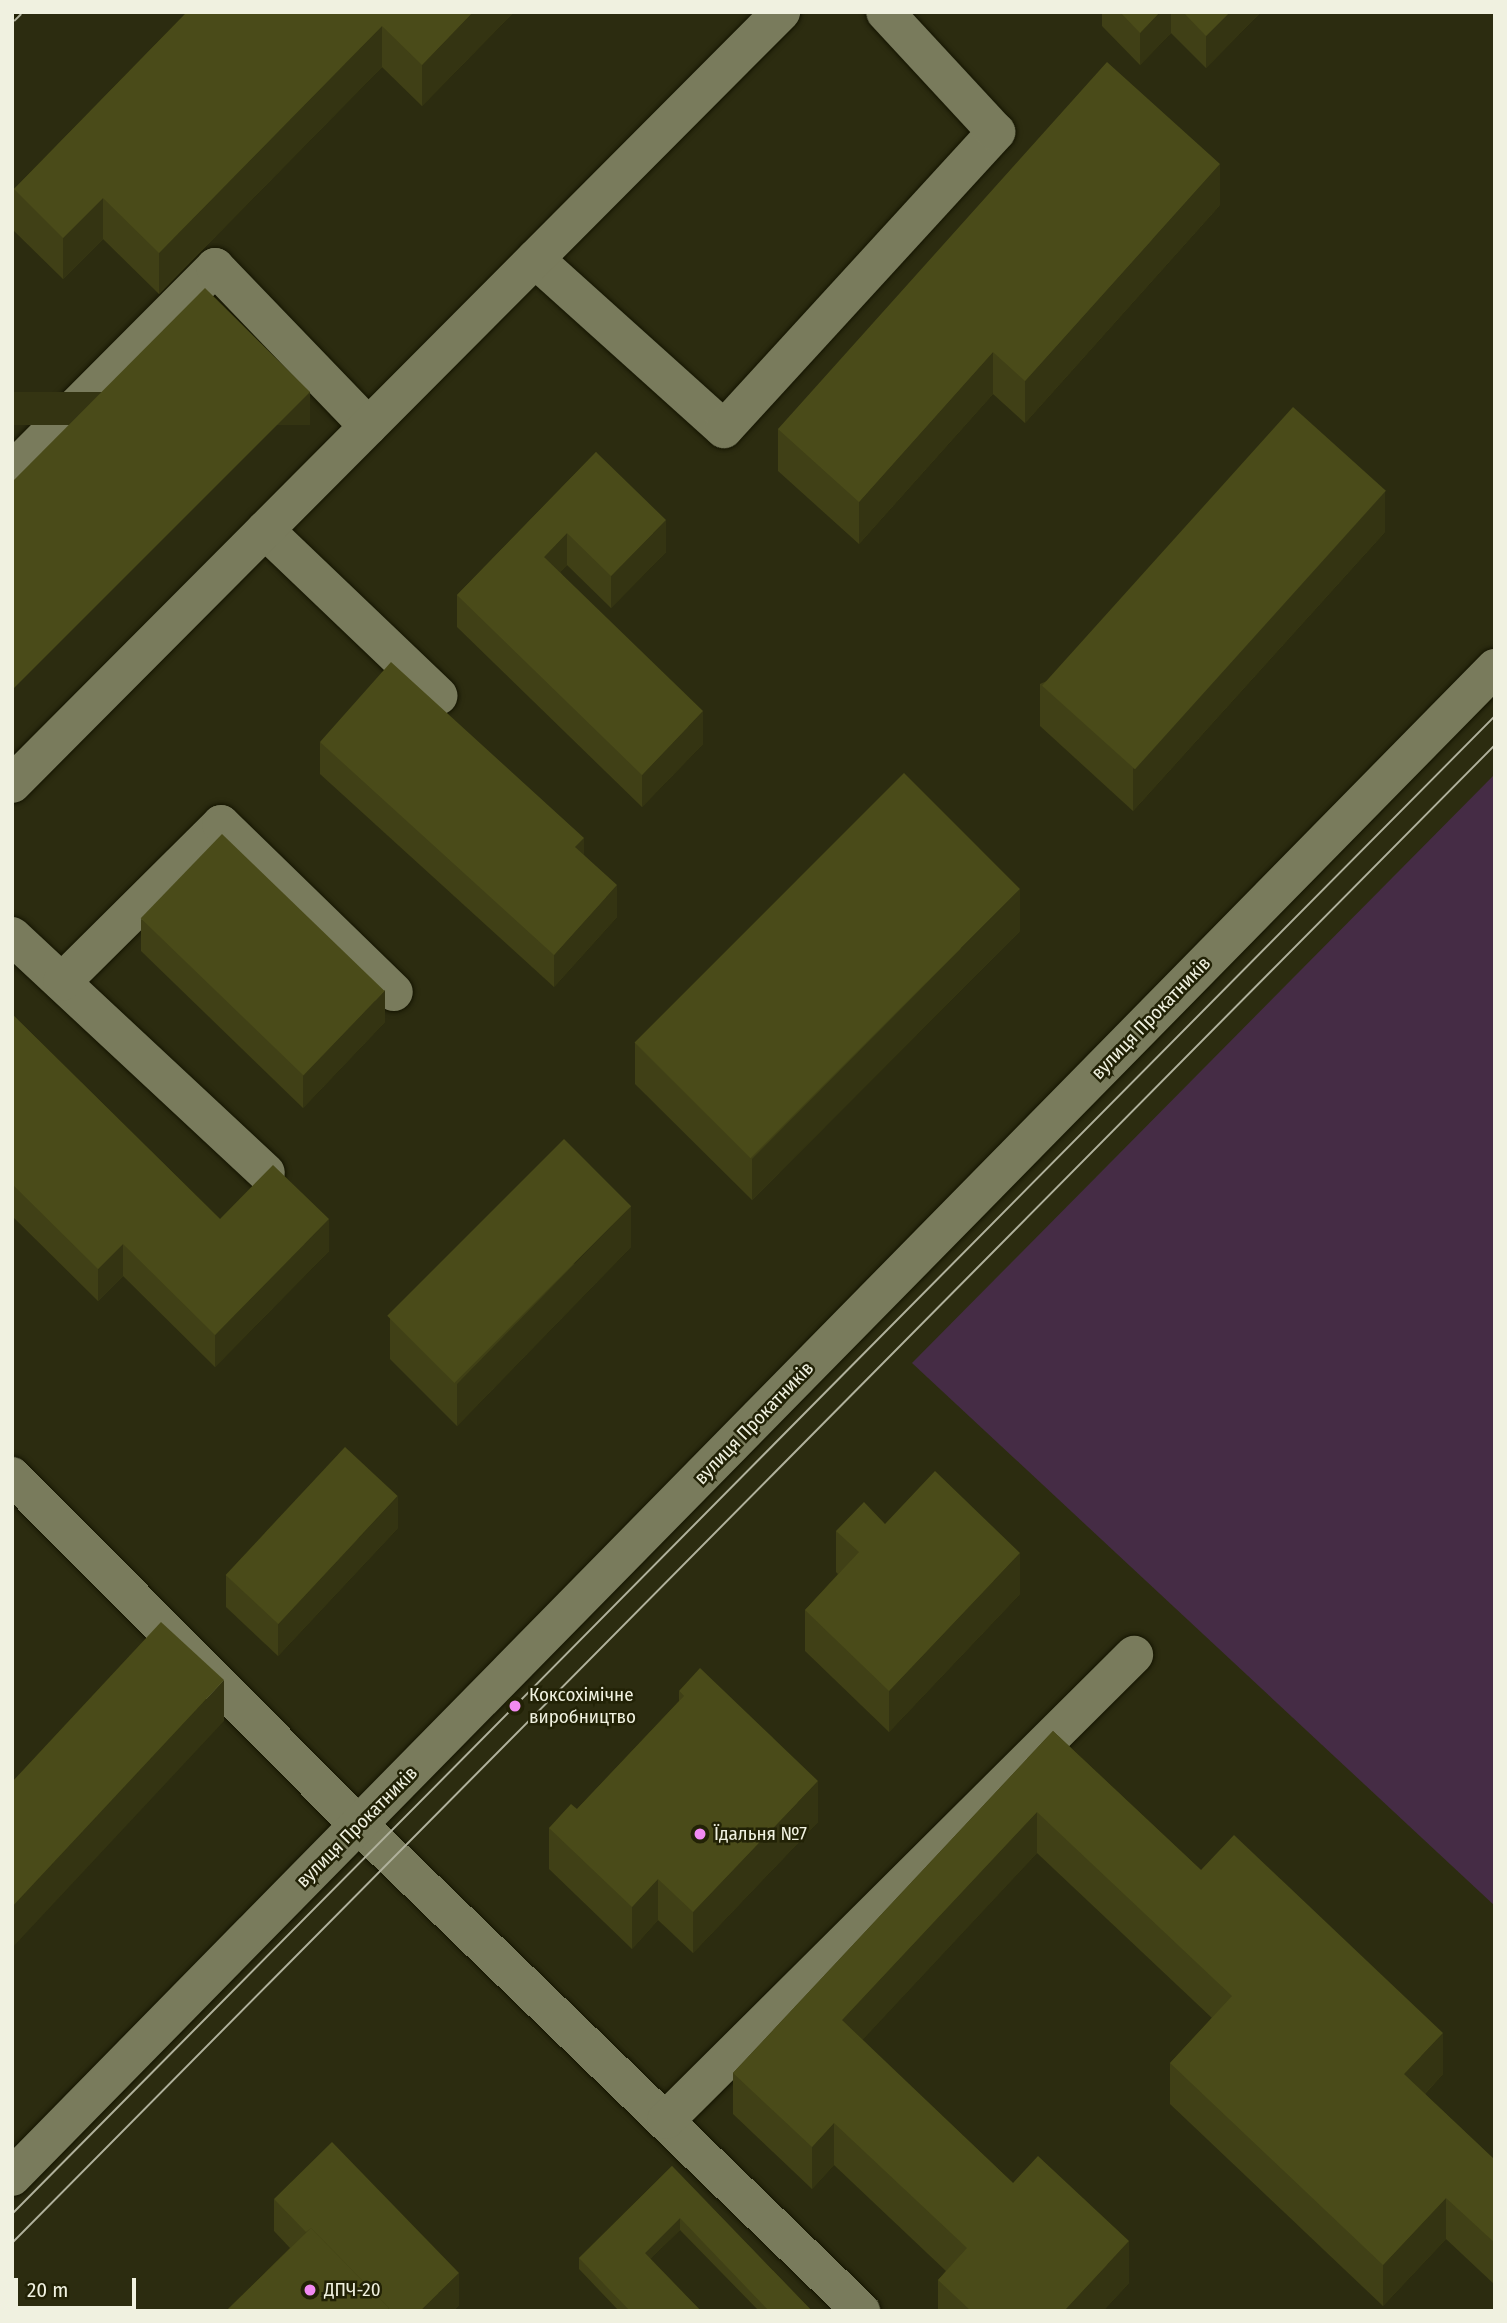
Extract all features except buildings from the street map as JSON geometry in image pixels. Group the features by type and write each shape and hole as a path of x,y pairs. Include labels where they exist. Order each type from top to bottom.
{"street":[{"path":"12,784 781,12"},
{"path":"535,259 724,429 996,132 885,12"},
{"path":"12,471 215,267 368,426"},
{"path":"265,530 439,696"},
{"name":"вулиця Прокатників","path":"12,2177 1495,668"},
{"path":"62,982 221,824 394,992"},
{"path":"12,936 265,1173"},
{"path":"12,1476 359,1825 861,2311"},
{"path":"666,2120 1135,1655"}],"shaded area":[{"path":"1495,774 1495,1906 912,1363"}],"tram line":[{"path":"12,2214 1495,716"},
{"path":"12,2243 1495,745"}],"railway":[{"path":"12,19 19,12"}],"place":[{"name":"Коксохімічне виробництво","path":"515,1706"},
{"name":"Їдальня №7","path":"700,1834"},
{"name":"ДПЧ-20","path":"310,2290"}]}
